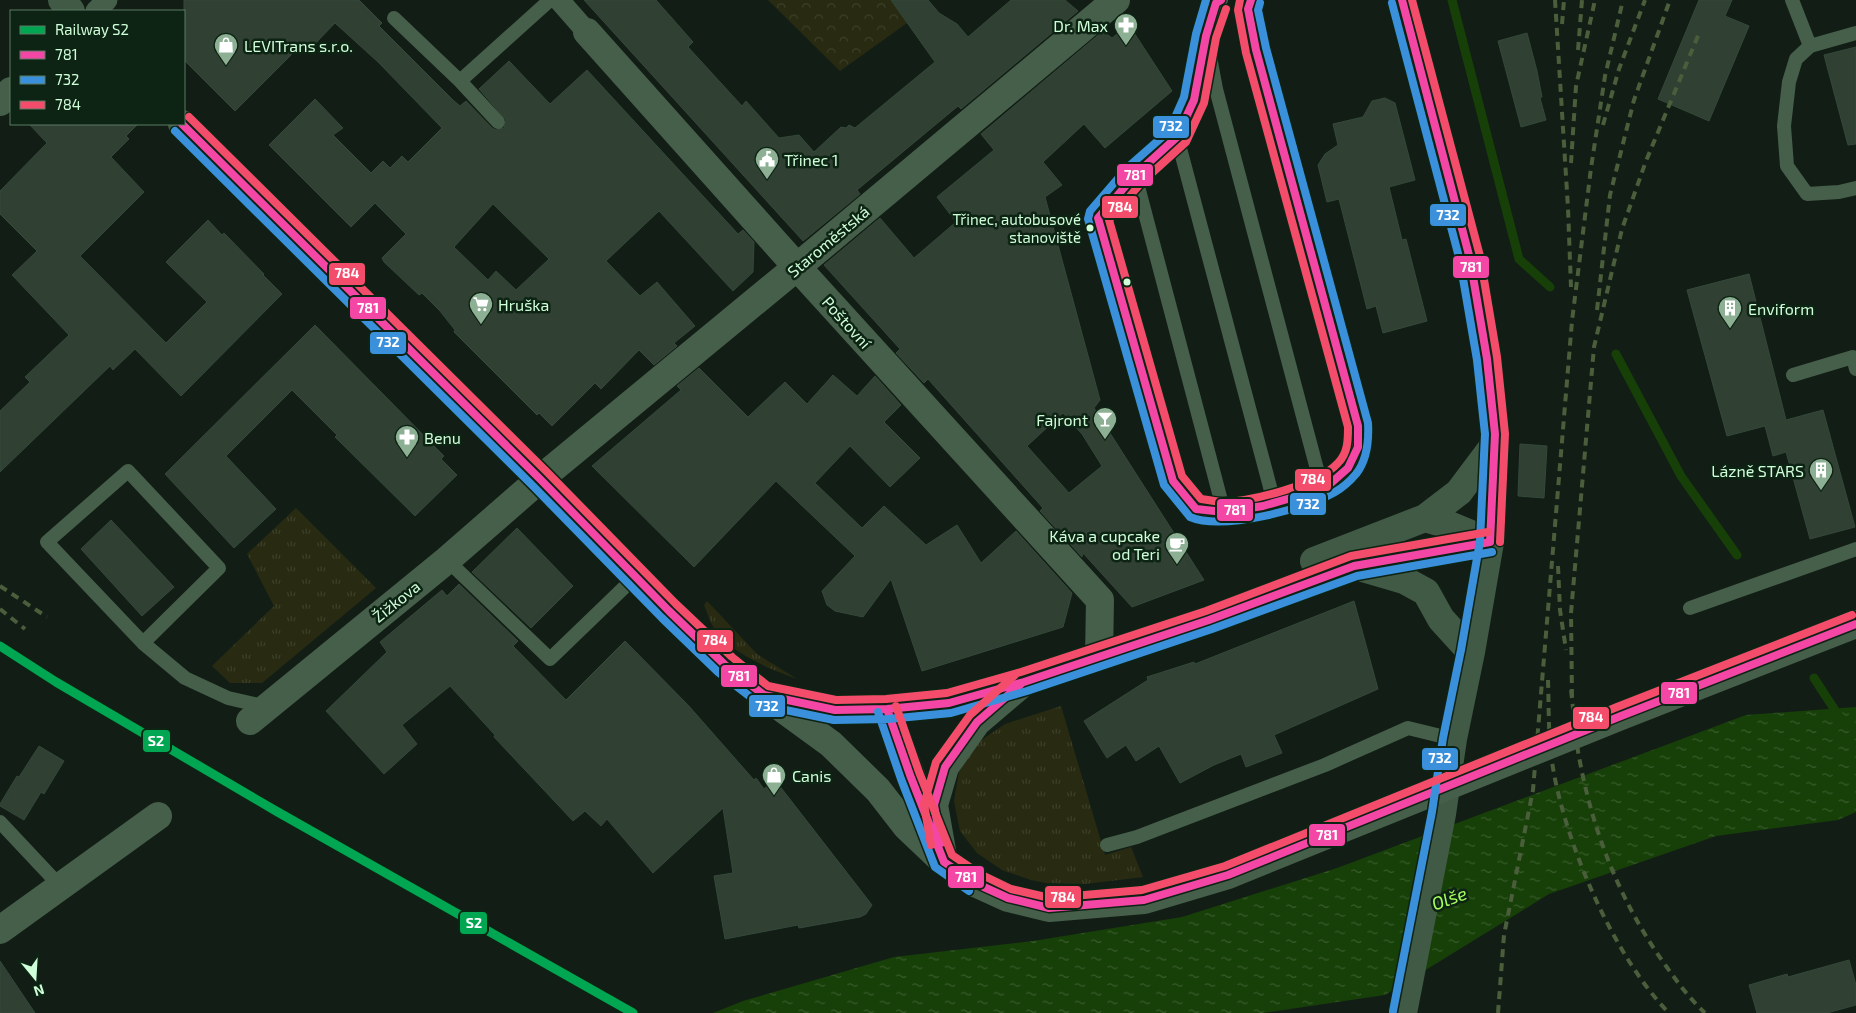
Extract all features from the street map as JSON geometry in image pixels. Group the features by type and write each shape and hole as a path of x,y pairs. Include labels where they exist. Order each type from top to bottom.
{"main road":[{"path":"62,0 70,10"},
{"path":"1402,0 1470,259 1487,359 1495,434 1490,542 1471,652 1453,739 1442,814 1403,1013"},
{"path":"183,125 540,479 635,577 725,665 764,695 835,710 886,709 949,703 1024,682 1099,657 1283,594 1354,566 1490,542"},
{"path":"1283,594 1305,565 1425,518 1459,492 1494,444"},
{"path":"1425,518 1449,525 1490,542"},
{"path":"1354,566 1404,580 1426,592 1441,618 1471,652"}],"street":[{"path":"97,10 107,0"},
{"name":"Poštovní","path":"559,0 797,267 1100,600 1099,657"},
{"name":"Staroměstská","path":"540,479 1116,0"},
{"path":"0,102 10,92"},
{"name":"Žižkova","path":"259,714 447,560 540,479"},
{"path":"764,695 831,744 878,790 906,826 944,862 975,883 1008,898 1049,908 1144,900 1228,875 1621,716 1856,624"},
{"path":"944,862 934,805 946,767 977,722 1024,682"},
{"path":"886,709 944,862"},
{"path":"0,930 158,816"}],"lane":[{"path":"460,81 550,0"},
{"path":"1221,0 1216,3 1206,36 1194,100 1176,137 1135,174 1098,218 1173,481 1196,509 1224,512 1263,506 1322,488 1331,483 1348,468 1358,447 1358,426 1256,50 1248,9 1251,0"},
{"path":"1792,0 1810,46"},
{"path":"394,18 460,81 498,122"},
{"path":"1856,33 1810,46 1796,59 1788,82 1784,126 1788,166 1807,194 1839,192 1856,188"},
{"path":"1206,36 1216,89 1322,488"},
{"path":"1176,137 1274,502"},
{"path":"1135,174 1224,512"},
{"path":"1794,375 1853,357 1856,369"},
{"path":"143,643 219,568 128,471 47,542 143,643 185,678 259,714"},
{"path":"1690,608 1856,549"},
{"path":"447,560 550,659 635,577"},
{"path":"1107,845 1137,837 1325,765 1408,728 1453,739"},
{"path":"0,822 61,887"}],"green space":[{"path":"768,0 891,0 907,23 840,71"},
{"path":"296,508 376,588 262,683 230,683 212,666 274,606 247,554"},
{"path":"707,601 757,654 797,679 753,660 733,648 716,631 711,622 704,605"},
{"path":"1061,706 1105,855 1131,847 1143,877 1085,884 1046,883 1031,880 1002,870 977,853 960,831 954,801 959,772 977,743 1005,724"}],"water":[{"name":"Olše","path":"1856,707 1856,812 1838,820 1716,836 1549,894 1385,995 1263,1013 713,1013 743,1001 894,957 1033,941 1182,917 1337,868 1746,715"}],"building":[{"path":"184,0 359,0 382,23 379,26 453,100 460,106 466,101 496,130 504,128 506,120 479,89 509,61 550,104 587,70 738,234 743,230 754,242 753,272 733,291 659,211 606,261 640,296 657,282 695,326 674,343 677,346 654,365 639,350 601,389 595,383 552,426 539,413 537,415 454,332 455,330 440,311 422,293 419,295 384,262 382,258 406,234 375,203 351,227 269,145 315,99 343,128 333,135 371,173 383,161 390,168 402,156 408,162 442,128 378,62 335,23 311,48 304,42 235,111 185,61","holes":["493,204 549,259 516,290 496,271 488,280 454,247"]},
{"path":"584,0 656,0 693,42 688,47 742,106 746,101 779,138 799,135 814,152 841,127 846,128 849,125 855,128 935,62 891,0 928,0 939,13 957,24 968,37 1011,0 1065,0 1078,11 961,109 958,106 857,190 860,194 803,241"},
{"path":"1699,0 1732,0 1725,16 1749,26 1709,121 1658,99"},
{"path":"1129,25 1172,91 1105,148 1084,124 1043,162 1062,185 1045,197 1100,400 1094,408 1204,580 1132,607 1083,553 1082,557 1040,511 1043,508 928,379 924,383 896,353 900,349 824,265 880,218 914,258 956,222 937,197 994,150 981,134 1103,31 1112,38","holes":["1063,413 1082,434 1102,466 1069,493 1027,446"]},
{"path":"1527,33 1537,71 1542,97 1540,98 1546,120 1521,127 1498,41"},
{"path":"1856,47 1856,144 1848,145 1824,55"},
{"path":"1385,98 1395,103 1415,180 1389,187 1402,240 1406,239 1427,321 1383,333 1376,306 1367,309 1339,199 1327,202 1318,165 1325,154 1338,145 1333,124 1363,117 1372,101"},
{"path":"30,125 137,125 126,136 129,139 111,157 144,192 80,256 166,343 207,302 166,262 208,220 222,235 224,233 282,294 181,396 135,349 113,370 110,366 0,472 0,411 30,382 25,377 69,335 12,275 37,251 0,214 0,191 47,143"},
{"path":"1749,274 1786,420 1823,410 1855,527 1810,539 1786,452 1773,456 1765,426 1727,436 1687,290"},
{"path":"315,325 444,456 441,459 457,475 415,516 335,437 337,435 292,390 226,456 276,509 234,548 165,474"},
{"path":"699,368 748,417 785,382 807,404 833,375 857,396 875,376 901,405 884,422 920,458 890,487 850,446 815,483 862,528 884,506 926,545 957,525 981,563 1016,531 1072,593 1063,627 922,671 891,579 863,617 835,611 827,605 822,591 855,556 776,481 694,567 592,466 681,390 677,386"},
{"path":"1520,444 1547,446 1544,498 1518,496"},
{"path":"111,520 174,587 142,616 81,549"},
{"path":"517,528 573,586 531,628 472,572"},
{"path":"459,584 518,641 513,646 566,700 625,641 688,705 754,780 756,778 764,789 775,780 872,905 866,914 860,917 799,928 798,925 725,939 714,876 733,873 723,808 653,873 607,819 601,826 585,811 573,821 494,737 495,735 450,686 402,725 417,744 384,774 326,711 387,652 380,642 442,590 447,596"},
{"path":"1354,601 1378,689 1274,735 1282,753 1246,767 1241,754 1214,765 1180,783 1159,746 1136,761 1126,745 1107,758 1084,721 1148,680 1147,677 1194,662 1195,664"},
{"path":"39,746 64,761 44,794 41,792 24,820 0,806 0,804 17,776 19,777"},
{"path":"1849,960 1856,985 1856,1005 1827,1013 1757,1013 1749,985 1787,974 1788,977"},
{"path":"0,961 35,1013 0,1013"}],"waterway":[{"path":"1452,0 1519,259 1550,287"},
{"path":"1616,354 1681,476 1737,555"},
{"path":"1814,678 1840,718"}],"railway":[{"path":"1555,0 1571,287"},
{"path":"1562,24 1564,0"},
{"path":"1578,50 1582,0"},
{"path":"1571,163 1576,86 1595,0"},
{"path":"1498,1013 1504,935 1533,790 1572,321 1591,168 1605,76 1623,0"},
{"path":"1603,125 1619,69 1645,0"},
{"path":"1597,310 1610,195 1634,100 1670,0"},
{"path":"1572,697 1571,613 1594,347 1622,229 1646,161 1700,31"},
{"path":"1558,566 1560,610 1566,650"},
{"path":"0,586 47,617"},
{"path":"0,609 25,629"},
{"path":"1548,680 1551,757 1559,798 1581,865 1595,898 1630,962 1649,990 1669,1013"},
{"path":"1571,690 1577,744 1586,790 1593,817 1612,869 1623,894 1650,943 1680,985 1705,1013"}],"rail line":[{"name":"S2","path":"0,646 56,682 276,811 633,1013"}],"transit line":[{"name":"732","path":"1206,0 1196,34 1184,97 1169,131 1127,168 1090,211 1088,219 1164,485 1190,517 1204,521 1242,520 1264,516 1322,499 1341,488 1356,474 1363,463 1368,443 1368,423 1266,48 1258,10 1260,3"},
{"name":"781","path":"1221,0 1216,3 1206,36 1194,100 1177,137 1135,175 1098,218 1173,481 1196,509 1224,512 1263,506 1298,496 1331,483 1348,468 1358,447 1358,426 1256,50 1248,9 1251,0"},
{"name":"784","path":"1226,9 1216,38 1204,103 1186,142 1142,182 1109,220 1182,476 1201,499 1224,502 1268,495 1301,485 1316,478 1329,471 1338,463 1346,451 1348,437 1348,427 1246,53 1238,10 1240,0"},
{"name":"781","path":"1402,0 1470,259 1487,359 1495,434 1490,542"},
{"name":"784","path":"1412,0 1480,256 1497,357 1505,434 1500,542"},
{"name":"732","path":"1392,3 1460,261 1477,360 1485,434 1480,541 1443,738 1432,812 1393,1011"},
{"name":"784","path":"189,117 547,472 676,604 732,657 768,686 836,700 886,699 947,693 1021,672 1206,611 1351,556 1488,532"},
{"name":"781","path":"183,125 540,479 669,611 725,665 764,695 835,710 887,709 949,703 1024,682 1209,620 1354,566 1490,542"},
{"name":"732","path":"175,131 533,486 662,618 718,672 761,705 834,720 888,719 951,713 1027,691 1212,629 1357,576 1492,552"},
{"name":"784","path":"896,706 919,772 952,855 980,874 1011,889 1050,898 1142,890 1225,866 1617,707 1852,615"},
{"name":"781","path":"887,709 944,862 975,883 1008,898 1049,908 1144,900 1228,875 1621,716 1856,624"},
{"name":"784","path":"931,845 924,804 936,762 970,715 1015,675"},
{"name":"781","path":"941,843 934,805 945,767 977,722 1022,683"},
{"name":"732","path":"878,712 901,779 935,867 969,891"}],"place":[{"name":"Dr. Max","path":"1126,46"},
{"name":"LEVITrans s.r.o.","path":"226,66"},
{"name":"Třinec 1","path":"767,180"},
{"name":"Třinec, autobusové stanoviště","path":"1090,228"},
{"name":"Hruška","path":"481,325"},
{"name":"Enviform","path":"1730,329"},
{"name":"Fajront","path":"1105,440"},
{"name":"Benu","path":"407,458"},
{"name":"Lázně STARS","path":"1821,491"},
{"name":"Káva a cupcake od Teri","path":"1177,565"},
{"name":"Canis","path":"774,796"}]}
